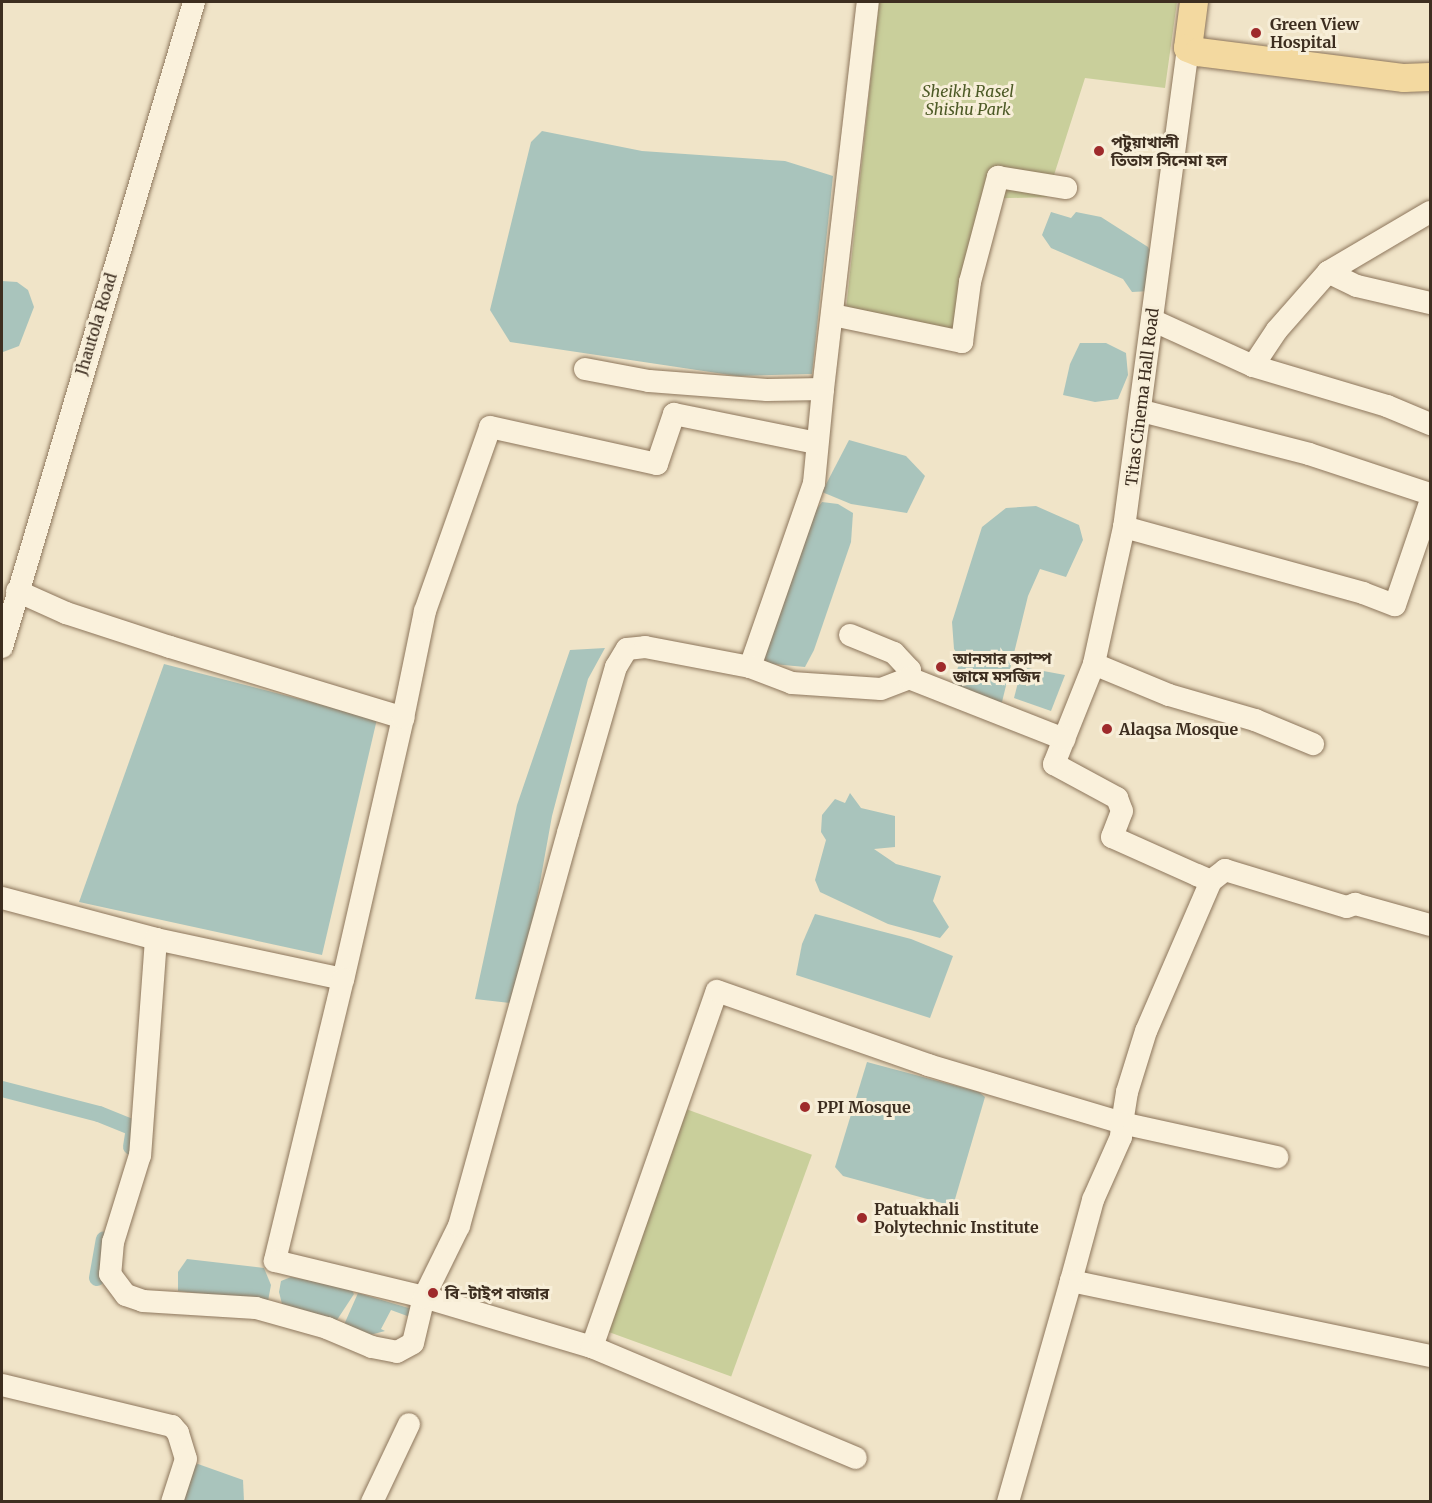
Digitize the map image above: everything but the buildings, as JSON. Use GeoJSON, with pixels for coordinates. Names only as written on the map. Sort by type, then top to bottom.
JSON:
{"type":"FeatureCollection","features":[{"type":"Feature","properties":{"kind":"main road"},"geometry":{"type":"LineString","coordinates":[[1194,2],[1188,48],[1334,71],[1404,78],[1431,77]]}},
{"type":"Feature","properties":{"kind":"street","name":"Jhautola Road"},"geometry":{"type":"LineString","coordinates":[[2,647],[194,2]]}},
{"type":"Feature","properties":{"kind":"street"},"geometry":{"type":"LineString","coordinates":[[750,667],[814,483],[868,2]]}},
{"type":"Feature","properties":{"kind":"street","name":"Titas Cinema Hall Road"},"geometry":{"type":"LineString","coordinates":[[1188,48],[1142,411],[1124,527],[1094,664],[1054,764],[1117,798],[1121,804],[1112,837],[1211,881]]}},
{"type":"Feature","properties":{"kind":"street"},"geometry":{"type":"LineString","coordinates":[[833,315],[962,342],[970,282],[998,177],[1066,188]]}},
{"type":"Feature","properties":{"kind":"street"},"geometry":{"type":"LineString","coordinates":[[1253,366],[1277,330],[1328,272],[1431,212]]}},
{"type":"Feature","properties":{"kind":"street"},"geometry":{"type":"LineString","coordinates":[[1328,272],[1357,286],[1431,303]]}},
{"type":"Feature","properties":{"kind":"street"},"geometry":{"type":"LineString","coordinates":[[1152,320],[1253,366],[1387,406],[1431,424]]}},
{"type":"Feature","properties":{"kind":"street"},"geometry":{"type":"LineString","coordinates":[[585,369],[660,381],[767,390],[823,389]]}},
{"type":"Feature","properties":{"kind":"street"},"geometry":{"type":"LineString","coordinates":[[1142,411],[1309,454],[1431,494]]}},
{"type":"Feature","properties":{"kind":"street"},"geometry":{"type":"LineString","coordinates":[[817,442],[674,414],[657,464],[490,427],[425,611],[343,979],[275,1260],[424,1297],[592,1347],[856,1458]]}},
{"type":"Feature","properties":{"kind":"street"},"geometry":{"type":"LineString","coordinates":[[1124,527],[1395,605],[1431,503]]}},
{"type":"Feature","properties":{"kind":"street"},"geometry":{"type":"LineString","coordinates":[[17,591],[66,613],[403,718]]}},
{"type":"Feature","properties":{"kind":"street"},"geometry":{"type":"LineString","coordinates":[[850,635],[894,653],[910,670],[909,678]]}},
{"type":"Feature","properties":{"kind":"street"},"geometry":{"type":"LineString","coordinates":[[156,939],[140,1155],[114,1242],[110,1274],[126,1295],[143,1301],[256,1308],[327,1328],[390,1352],[404,1350],[413,1343],[424,1297],[459,1226],[616,667],[627,649],[645,647],[750,667],[792,683],[881,689],[909,678],[1064,739]]}},
{"type":"Feature","properties":{"kind":"street"},"geometry":{"type":"LineString","coordinates":[[1094,664],[1169,695],[1255,720],[1313,744]]}},
{"type":"Feature","properties":{"kind":"street"},"geometry":{"type":"LineString","coordinates":[[1008,1502],[1093,1200],[1121,1137],[1127,1092],[1146,1030],[1211,881],[1225,870],[1347,907],[1355,904],[1431,925]]}},
{"type":"Feature","properties":{"kind":"street"},"geometry":{"type":"LineString","coordinates":[[2,898],[156,939],[343,979]]}},
{"type":"Feature","properties":{"kind":"street"},"geometry":{"type":"LineString","coordinates":[[592,1347],[717,991],[928,1065],[1122,1123],[1277,1157]]}},
{"type":"Feature","properties":{"kind":"street"},"geometry":{"type":"LineString","coordinates":[[1071,1281],[1431,1356]]}},
{"type":"Feature","properties":{"kind":"street"},"geometry":{"type":"LineString","coordinates":[[2,1385],[172,1426],[178,1432],[186,1459],[172,1502]]}},
{"type":"Feature","properties":{"kind":"street"},"geometry":{"type":"LineString","coordinates":[[372,1502],[409,1424]]}},
{"type":"Feature","properties":{"kind":"green space","name":"Sheikh Rasel Shishu Park"},"geometry":{"type":"Polygon","coordinates":[[[879,2],[1177,2],[1165,88],[1085,78],[1047,197],[980,199],[956,332],[846,310],[879,2]]]}},
{"type":"Feature","properties":{"kind":"green space"},"geometry":{"type":"Polygon","coordinates":[[[686,1109],[812,1155],[731,1377],[605,1331],[686,1109]]]}},
{"type":"Feature","properties":{"kind":"water"},"geometry":{"type":"Polygon","coordinates":[[[542,131],[642,151],[785,161],[833,176],[812,374],[737,376],[510,342],[490,310],[531,142],[542,131]]]}},
{"type":"Feature","properties":{"kind":"water"},"geometry":{"type":"Polygon","coordinates":[[[1051,212],[1071,218],[1076,212],[1101,217],[1148,247],[1152,255],[1151,291],[1132,292],[1123,279],[1051,248],[1042,235],[1051,212]]]}},
{"type":"Feature","properties":{"kind":"water"},"geometry":{"type":"Polygon","coordinates":[[[2,281],[17,282],[28,290],[34,307],[19,346],[3,352],[2,281]]]}},
{"type":"Feature","properties":{"kind":"water"},"geometry":{"type":"Polygon","coordinates":[[[1080,343],[1106,343],[1126,353],[1128,375],[1118,399],[1095,402],[1063,395],[1070,364],[1080,343]]]}},
{"type":"Feature","properties":{"kind":"water"},"geometry":{"type":"Polygon","coordinates":[[[849,440],[906,456],[925,476],[907,513],[851,504],[822,492],[849,440]]]}},
{"type":"Feature","properties":{"kind":"water"},"geometry":{"type":"Polygon","coordinates":[[[822,502],[838,504],[853,513],[851,542],[814,650],[805,667],[762,663],[815,511],[822,502]]]}},
{"type":"Feature","properties":{"kind":"water"},"geometry":{"type":"Polygon","coordinates":[[[1036,506],[1079,525],[1083,540],[1066,577],[1040,569],[1028,596],[1001,706],[950,689],[961,659],[954,649],[952,622],[982,527],[1006,508],[1036,506]]]}},
{"type":"Feature","properties":{"kind":"water"},"geometry":{"type":"Polygon","coordinates":[[[605,648],[588,679],[552,816],[518,1004],[475,999],[517,805],[570,650],[605,648]]]}},
{"type":"Feature","properties":{"kind":"water"},"geometry":{"type":"Polygon","coordinates":[[[164,664],[377,719],[322,955],[79,902],[164,664]]]}},
{"type":"Feature","properties":{"kind":"water"},"geometry":{"type":"Polygon","coordinates":[[[1022,667],[1065,675],[1051,711],[1014,698],[1022,667]]]}},
{"type":"Feature","properties":{"kind":"water"},"geometry":{"type":"Polygon","coordinates":[[[850,793],[861,808],[895,816],[895,847],[874,849],[896,864],[941,876],[933,901],[949,927],[940,938],[888,924],[820,892],[815,880],[826,840],[821,832],[822,815],[835,799],[845,803],[850,793]]]}},
{"type":"Feature","properties":{"kind":"water"},"geometry":{"type":"Polygon","coordinates":[[[815,914],[911,939],[953,956],[930,1018],[796,975],[802,944],[815,914]]]}},
{"type":"Feature","properties":{"kind":"water"},"geometry":{"type":"Polygon","coordinates":[[[867,1062],[979,1092],[985,1097],[953,1206],[843,1176],[835,1167],[867,1062]]]}},
{"type":"Feature","properties":{"kind":"water"},"geometry":{"type":"Polygon","coordinates":[[[187,1259],[264,1268],[271,1285],[268,1301],[178,1291],[178,1272],[187,1259]]]}},
{"type":"Feature","properties":{"kind":"water"},"geometry":{"type":"Polygon","coordinates":[[[291,1277],[350,1288],[354,1294],[333,1326],[282,1304],[279,1292],[281,1281],[291,1277]]]}},
{"type":"Feature","properties":{"kind":"water"},"geometry":{"type":"Polygon","coordinates":[[[358,1293],[412,1309],[410,1317],[391,1310],[381,1329],[385,1331],[370,1335],[343,1327],[358,1293]]]}},
{"type":"Feature","properties":{"kind":"water"},"geometry":{"type":"Polygon","coordinates":[[[198,1464],[243,1480],[244,1501],[179,1502],[190,1466],[198,1464]]]}},
{"type":"Feature","properties":{"kind":"waterway"},"geometry":{"type":"LineString","coordinates":[[2,1089],[99,1114],[134,1128],[131,1147]]}},
{"type":"Feature","properties":{"kind":"waterway"},"geometry":{"type":"LineString","coordinates":[[97,1278],[104,1240]]}},
{"type":"Feature","properties":{"kind":"place","name":"Green View Hospital"},"geometry":{"type":"Point","coordinates":[1256,33]}},
{"type":"Feature","properties":{"kind":"place","name":"পটুয়াখালী তিতাস সিনেমা হল"},"geometry":{"type":"Point","coordinates":[1099,151]}},
{"type":"Feature","properties":{"kind":"place","name":"আনসার ক্যাম্প জামে মসজিদ"},"geometry":{"type":"Point","coordinates":[941,667]}},
{"type":"Feature","properties":{"kind":"place","name":"Alaqsa Mosque"},"geometry":{"type":"Point","coordinates":[1107,729]}},
{"type":"Feature","properties":{"kind":"place","name":"PPI Mosque"},"geometry":{"type":"Point","coordinates":[805,1107]}},
{"type":"Feature","properties":{"kind":"place","name":"Patuakhali Polytechnic Institute"},"geometry":{"type":"Point","coordinates":[862,1218]}},
{"type":"Feature","properties":{"kind":"place","name":"বি-টাইপ বাজার"},"geometry":{"type":"Point","coordinates":[433,1293]}}]}
